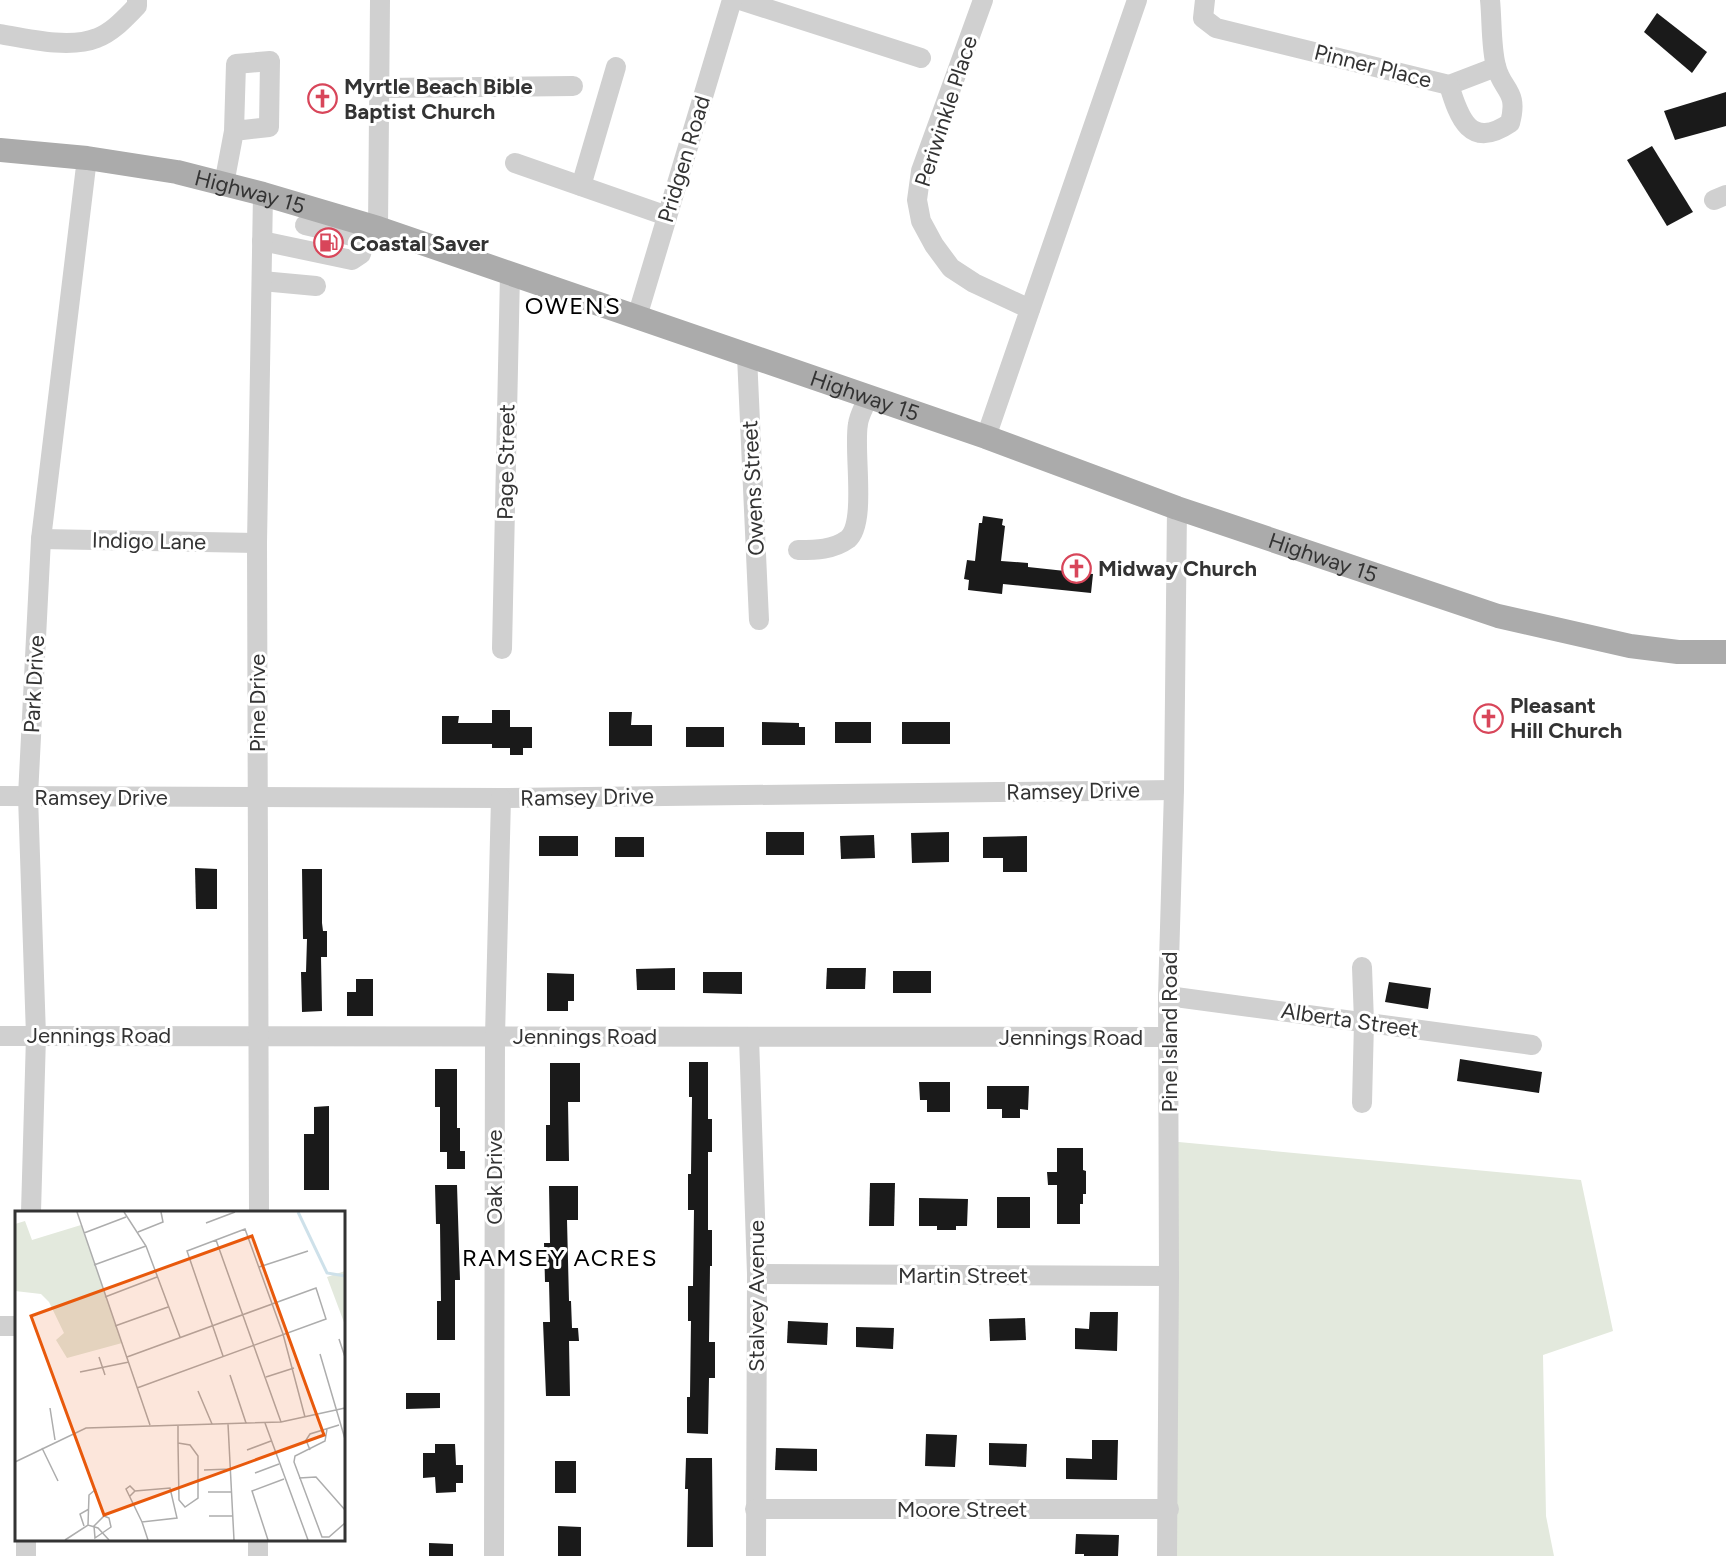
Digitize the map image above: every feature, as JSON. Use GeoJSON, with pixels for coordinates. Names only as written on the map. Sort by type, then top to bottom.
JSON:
{"type":"FeatureCollection","features":[{"type":"Feature","properties":{"kind":"main road","name":"Highway 15"},"geometry":{"type":"LineString","coordinates":[[0,150],[87,158],[177,172],[263,194],[306,216],[370,231],[510,274],[986,437],[1177,508],[1498,616],[1630,646],[1678,652],[1726,652]]}},
{"type":"Feature","properties":{"kind":"street"},"geometry":{"type":"LineString","coordinates":[[0,34],[61,44],[97,39],[119,24],[136,6],[136,0]]}},
{"type":"Feature","properties":{"kind":"street"},"geometry":{"type":"LineString","coordinates":[[262,241],[352,260],[361,254],[370,231],[379,88],[380,0]]}},
{"type":"Feature","properties":{"kind":"street","name":"Pridgen Road"},"geometry":{"type":"LineString","coordinates":[[637,317],[732,0]]}},
{"type":"Feature","properties":{"kind":"street"},"geometry":{"type":"LineString","coordinates":[[740,0],[921,58]]}},
{"type":"Feature","properties":{"kind":"street","name":"Periwinkle Place"},"geometry":{"type":"LineString","coordinates":[[983,0],[921,171],[917,200],[921,221],[934,245],[951,268],[974,283],[1030,309]]}},
{"type":"Feature","properties":{"kind":"street"},"geometry":{"type":"LineString","coordinates":[[986,437],[1137,0]]}},
{"type":"Feature","properties":{"kind":"street","name":"Pinner Place"},"geometry":{"type":"LineString","coordinates":[[1205,0],[1203,18],[1216,28],[1449,85],[1496,67]]}},
{"type":"Feature","properties":{"kind":"street"},"geometry":{"type":"LineString","coordinates":[[1449,85],[1458,114],[1470,129],[1494,133],[1510,123],[1514,108],[1510,94],[1496,67],[1490,0]]}},
{"type":"Feature","properties":{"kind":"street"},"geometry":{"type":"LineString","coordinates":[[581,186],[616,67]]}},
{"type":"Feature","properties":{"kind":"street"},"geometry":{"type":"LineString","coordinates":[[379,88],[573,86]]}},
{"type":"Feature","properties":{"kind":"street"},"geometry":{"type":"LineString","coordinates":[[224,184],[234,131]]}},
{"type":"Feature","properties":{"kind":"street","name":"Park Drive"},"geometry":{"type":"LineString","coordinates":[[31,1211],[36,1036],[28,796],[41,539],[87,158]]}},
{"type":"Feature","properties":{"kind":"street"},"geometry":{"type":"LineString","coordinates":[[515,163],[667,216]]}},
{"type":"Feature","properties":{"kind":"street","name":"Pine Drive"},"geometry":{"type":"LineString","coordinates":[[259,1211],[256,797],[257,543],[263,194]]}},
{"type":"Feature","properties":{"kind":"street"},"geometry":{"type":"LineString","coordinates":[[302,250],[306,216]]}},
{"type":"Feature","properties":{"kind":"street","name":"Page Street"},"geometry":{"type":"LineString","coordinates":[[502,649],[510,274]]}},
{"type":"Feature","properties":{"kind":"street"},"geometry":{"type":"LineString","coordinates":[[262,281],[316,286]]}},
{"type":"Feature","properties":{"kind":"street","name":"Owens Street"},"geometry":{"type":"LineString","coordinates":[[747,356],[759,620]]}},
{"type":"Feature","properties":{"kind":"street"},"geometry":{"type":"LineString","coordinates":[[798,550],[822,550],[837,546],[850,537],[857,517],[858,424],[868,397]]}},
{"type":"Feature","properties":{"kind":"street","name":"Pine Island Road"},"geometry":{"type":"LineString","coordinates":[[1167,1556],[1170,1037],[1168,996],[1174,790],[1177,508]]}},
{"type":"Feature","properties":{"kind":"street","name":"Indigo Lane"},"geometry":{"type":"LineString","coordinates":[[41,539],[257,543]]}},
{"type":"Feature","properties":{"kind":"street","name":"Ramsey Drive"},"geometry":{"type":"LineString","coordinates":[[0,796],[501,798],[1174,790]]}},
{"type":"Feature","properties":{"kind":"street","name":"Oak Drive"},"geometry":{"type":"LineString","coordinates":[[494,1556],[495,1036],[501,798]]}},
{"type":"Feature","properties":{"kind":"street"},"geometry":{"type":"LineString","coordinates":[[1362,967],[1364,1022],[1362,1103]]}},
{"type":"Feature","properties":{"kind":"street","name":"Alberta Street"},"geometry":{"type":"LineString","coordinates":[[1168,996],[1532,1045]]}},
{"type":"Feature","properties":{"kind":"street","name":"Jennings Road"},"geometry":{"type":"LineString","coordinates":[[0,1036],[1170,1037]]}},
{"type":"Feature","properties":{"kind":"street","name":"Stalvey Avenue"},"geometry":{"type":"LineString","coordinates":[[749,1036],[757,1275],[756,1556]]}},
{"type":"Feature","properties":{"kind":"street","name":"Martin Street"},"geometry":{"type":"LineString","coordinates":[[757,1275],[1169,1276]]}},
{"type":"Feature","properties":{"kind":"street","name":"Moore Street"},"geometry":{"type":"LineString","coordinates":[[755,1509],[1169,1509]]}},
{"type":"Feature","properties":{"kind":"shaded area"},"geometry":{"type":"Polygon","coordinates":[[[1168,1141],[1581,1180],[1613,1331],[1543,1355],[1546,1516],[1554,1556],[1167,1556],[1168,1141]]]}},
{"type":"Feature","properties":{"kind":"building"},"geometry":{"type":"Polygon","coordinates":[[[1657,13],[1707,52],[1692,73],[1644,32],[1657,13]]]}},
{"type":"Feature","properties":{"kind":"building"},"geometry":{"type":"Polygon","coordinates":[[[1726,92],[1726,126],[1675,140],[1664,111],[1726,92]]]}},
{"type":"Feature","properties":{"kind":"building"},"geometry":{"type":"Polygon","coordinates":[[[1652,146],[1693,212],[1667,226],[1627,160],[1652,146]]]}},
{"type":"Feature","properties":{"kind":"building"},"geometry":{"type":"Polygon","coordinates":[[[983,516],[1003,519],[1002,525],[1005,526],[1001,561],[1028,563],[1028,567],[1093,574],[1091,593],[1003,584],[1002,594],[968,590],[969,580],[964,579],[967,560],[975,561],[979,523],[982,523],[983,516]]]}},
{"type":"Feature","properties":{"kind":"building"},"geometry":{"type":"Polygon","coordinates":[[[492,710],[510,710],[510,727],[532,727],[532,748],[523,748],[523,755],[510,755],[510,748],[492,748],[492,744],[442,744],[442,716],[459,716],[458,723],[492,723],[492,710]]]}},
{"type":"Feature","properties":{"kind":"building"},"geometry":{"type":"Polygon","coordinates":[[[609,712],[632,712],[631,725],[652,725],[652,746],[609,746],[609,712]]]}},
{"type":"Feature","properties":{"kind":"building"},"geometry":{"type":"Polygon","coordinates":[[[762,722],[799,723],[799,727],[805,727],[805,745],[762,745],[762,722]]]}},
{"type":"Feature","properties":{"kind":"building"},"geometry":{"type":"Polygon","coordinates":[[[835,722],[871,722],[871,743],[835,743],[835,722]]]}},
{"type":"Feature","properties":{"kind":"building"},"geometry":{"type":"Polygon","coordinates":[[[902,722],[950,722],[950,744],[902,744],[902,722]]]}},
{"type":"Feature","properties":{"kind":"building"},"geometry":{"type":"Polygon","coordinates":[[[686,727],[724,727],[724,747],[686,747],[686,727]]]}},
{"type":"Feature","properties":{"kind":"building"},"geometry":{"type":"Polygon","coordinates":[[[766,832],[804,832],[804,855],[766,855],[766,832]]]}},
{"type":"Feature","properties":{"kind":"building"},"geometry":{"type":"Polygon","coordinates":[[[949,832],[949,862],[912,863],[911,833],[949,832]]]}},
{"type":"Feature","properties":{"kind":"building"},"geometry":{"type":"Polygon","coordinates":[[[874,835],[875,858],[841,859],[840,836],[874,835]]]}},
{"type":"Feature","properties":{"kind":"building"},"geometry":{"type":"Polygon","coordinates":[[[539,836],[578,836],[578,856],[539,856],[539,836]]]}},
{"type":"Feature","properties":{"kind":"building"},"geometry":{"type":"Polygon","coordinates":[[[1027,836],[1027,872],[1003,872],[1003,858],[983,858],[983,837],[1027,836]]]}},
{"type":"Feature","properties":{"kind":"building"},"geometry":{"type":"Polygon","coordinates":[[[615,837],[644,837],[644,857],[615,857],[615,837]]]}},
{"type":"Feature","properties":{"kind":"building"},"geometry":{"type":"Polygon","coordinates":[[[195,868],[217,869],[217,909],[196,909],[195,868]]]}},
{"type":"Feature","properties":{"kind":"building"},"geometry":{"type":"Polygon","coordinates":[[[302,869],[322,869],[322,923],[323,931],[327,931],[327,957],[321,957],[322,1011],[302,1012],[301,972],[306,972],[307,939],[303,939],[302,869]]]}},
{"type":"Feature","properties":{"kind":"building"},"geometry":{"type":"Polygon","coordinates":[[[675,968],[675,990],[637,990],[636,969],[675,968]]]}},
{"type":"Feature","properties":{"kind":"building"},"geometry":{"type":"Polygon","coordinates":[[[827,968],[866,968],[865,989],[826,989],[827,968]]]}},
{"type":"Feature","properties":{"kind":"building"},"geometry":{"type":"Polygon","coordinates":[[[893,971],[931,971],[931,993],[893,993],[893,971]]]}},
{"type":"Feature","properties":{"kind":"building"},"geometry":{"type":"Polygon","coordinates":[[[703,972],[742,972],[742,994],[703,993],[703,972]]]}},
{"type":"Feature","properties":{"kind":"building"},"geometry":{"type":"Polygon","coordinates":[[[547,973],[574,974],[574,1001],[568,1001],[568,1011],[547,1011],[547,973]]]}},
{"type":"Feature","properties":{"kind":"building"},"geometry":{"type":"Polygon","coordinates":[[[356,979],[373,979],[373,1016],[347,1016],[347,992],[356,992],[356,979]]]}},
{"type":"Feature","properties":{"kind":"building"},"geometry":{"type":"Polygon","coordinates":[[[1389,982],[1431,988],[1428,1009],[1385,1002],[1389,982]]]}},
{"type":"Feature","properties":{"kind":"building"},"geometry":{"type":"Polygon","coordinates":[[[1460,1059],[1542,1072],[1539,1093],[1457,1081],[1460,1059]]]}},
{"type":"Feature","properties":{"kind":"building"},"geometry":{"type":"Polygon","coordinates":[[[689,1062],[708,1062],[708,1119],[712,1119],[712,1152],[708,1152],[708,1230],[712,1230],[709,1342],[715,1342],[715,1378],[709,1378],[708,1434],[687,1433],[691,1321],[688,1321],[688,1286],[693,1286],[694,1210],[688,1210],[692,1097],[689,1097],[689,1062]]]}},
{"type":"Feature","properties":{"kind":"building"},"geometry":{"type":"Polygon","coordinates":[[[550,1063],[580,1063],[580,1102],[568,1102],[569,1161],[546,1161],[546,1125],[550,1125],[550,1063]]]}},
{"type":"Feature","properties":{"kind":"building"},"geometry":{"type":"Polygon","coordinates":[[[435,1069],[457,1069],[457,1128],[460,1128],[460,1151],[465,1151],[465,1169],[447,1169],[447,1152],[440,1152],[440,1107],[435,1107],[435,1069]]]}},
{"type":"Feature","properties":{"kind":"building"},"geometry":{"type":"Polygon","coordinates":[[[919,1082],[950,1082],[950,1112],[927,1112],[927,1100],[920,1100],[919,1082]]]}},
{"type":"Feature","properties":{"kind":"building"},"geometry":{"type":"Polygon","coordinates":[[[987,1086],[1029,1086],[1028,1110],[1020,1109],[1020,1118],[1002,1118],[1002,1109],[987,1109],[987,1086]]]}},
{"type":"Feature","properties":{"kind":"building"},"geometry":{"type":"Polygon","coordinates":[[[329,1106],[329,1190],[304,1190],[304,1134],[314,1134],[314,1107],[329,1106]]]}},
{"type":"Feature","properties":{"kind":"building"},"geometry":{"type":"Polygon","coordinates":[[[1057,1148],[1083,1148],[1086,1194],[1083,1194],[1083,1204],[1080,1204],[1080,1224],[1057,1224],[1057,1185],[1048,1185],[1047,1172],[1057,1172],[1057,1148]]]}},
{"type":"Feature","properties":{"kind":"building"},"geometry":{"type":"Polygon","coordinates":[[[870,1183],[895,1183],[894,1226],[869,1226],[870,1183]]]}},
{"type":"Feature","properties":{"kind":"building"},"geometry":{"type":"Polygon","coordinates":[[[435,1185],[457,1185],[460,1280],[455,1280],[455,1340],[437,1340],[437,1301],[441,1301],[440,1224],[436,1224],[435,1185]]]}},
{"type":"Feature","properties":{"kind":"building"},"geometry":{"type":"Polygon","coordinates":[[[549,1186],[578,1186],[578,1220],[567,1220],[569,1301],[571,1301],[572,1328],[578,1328],[579,1341],[569,1341],[570,1396],[546,1396],[543,1322],[550,1322],[549,1282],[545,1282],[544,1243],[550,1243],[549,1186]]]}},
{"type":"Feature","properties":{"kind":"building"},"geometry":{"type":"Polygon","coordinates":[[[997,1197],[1030,1197],[1030,1228],[997,1228],[997,1197]]]}},
{"type":"Feature","properties":{"kind":"building"},"geometry":{"type":"Polygon","coordinates":[[[919,1198],[968,1199],[967,1226],[956,1226],[956,1230],[937,1230],[937,1226],[919,1226],[919,1198]]]}},
{"type":"Feature","properties":{"kind":"building"},"geometry":{"type":"Polygon","coordinates":[[[1090,1312],[1118,1312],[1117,1351],[1075,1349],[1075,1328],[1089,1329],[1090,1312]]]}},
{"type":"Feature","properties":{"kind":"building"},"geometry":{"type":"Polygon","coordinates":[[[1025,1318],[1026,1340],[990,1341],[989,1319],[1025,1318]]]}},
{"type":"Feature","properties":{"kind":"building"},"geometry":{"type":"Polygon","coordinates":[[[788,1321],[828,1323],[827,1345],[787,1343],[788,1321]]]}},
{"type":"Feature","properties":{"kind":"building"},"geometry":{"type":"Polygon","coordinates":[[[856,1327],[894,1328],[893,1349],[856,1347],[856,1327]]]}},
{"type":"Feature","properties":{"kind":"building"},"geometry":{"type":"Polygon","coordinates":[[[406,1393],[440,1393],[440,1408],[406,1409],[406,1393]]]}},
{"type":"Feature","properties":{"kind":"building"},"geometry":{"type":"Polygon","coordinates":[[[926,1434],[957,1435],[955,1467],[925,1466],[926,1434]]]}},
{"type":"Feature","properties":{"kind":"building"},"geometry":{"type":"Polygon","coordinates":[[[1092,1440],[1118,1440],[1117,1480],[1066,1479],[1066,1458],[1092,1459],[1092,1440]]]}},
{"type":"Feature","properties":{"kind":"building"},"geometry":{"type":"Polygon","coordinates":[[[989,1443],[1027,1444],[1026,1467],[989,1465],[989,1443]]]}},
{"type":"Feature","properties":{"kind":"building"},"geometry":{"type":"Polygon","coordinates":[[[435,1444],[455,1444],[456,1465],[463,1465],[463,1483],[456,1483],[456,1492],[436,1493],[435,1477],[423,1478],[423,1453],[435,1453],[435,1444]]]}},
{"type":"Feature","properties":{"kind":"building"},"geometry":{"type":"Polygon","coordinates":[[[776,1448],[817,1449],[817,1471],[775,1470],[776,1448]]]}},
{"type":"Feature","properties":{"kind":"building"},"geometry":{"type":"Polygon","coordinates":[[[686,1458],[712,1458],[713,1547],[687,1547],[686,1458]]]}},
{"type":"Feature","properties":{"kind":"building"},"geometry":{"type":"Polygon","coordinates":[[[555,1461],[576,1461],[576,1493],[555,1493],[555,1461]]]}},
{"type":"Feature","properties":{"kind":"building"},"geometry":{"type":"Polygon","coordinates":[[[558,1526],[581,1527],[581,1556],[558,1556],[558,1526]]]}},
{"type":"Feature","properties":{"kind":"building"},"geometry":{"type":"Polygon","coordinates":[[[1076,1534],[1119,1535],[1118,1556],[1075,1554],[1076,1534]]]}},
{"type":"Feature","properties":{"kind":"building"},"geometry":{"type":"Polygon","coordinates":[[[429,1543],[453,1544],[453,1556],[429,1556],[429,1543]]]}},
{"type":"Feature","properties":{"kind":"place","name":"Myrtle Beach Bible Baptist Church"},"geometry":{"type":"Point","coordinates":[323,99]}},
{"type":"Feature","properties":{"kind":"place","name":"Coastal Saver"},"geometry":{"type":"Point","coordinates":[329,243]}},
{"type":"Feature","properties":{"kind":"place","name":"Midway Church"},"geometry":{"type":"Point","coordinates":[1077,568]}},
{"type":"Feature","properties":{"kind":"place","name":"Pleasant Hill Church"},"geometry":{"type":"Point","coordinates":[1489,718]}},
{"type":"Feature","properties":{"kind":"district","name":"OWENS"},"geometry":{"type":"Point","coordinates":[573,305]}},
{"type":"Feature","properties":{"kind":"district","name":"RAMSEY ACRES"},"geometry":{"type":"Point","coordinates":[560,1257]}}]}
